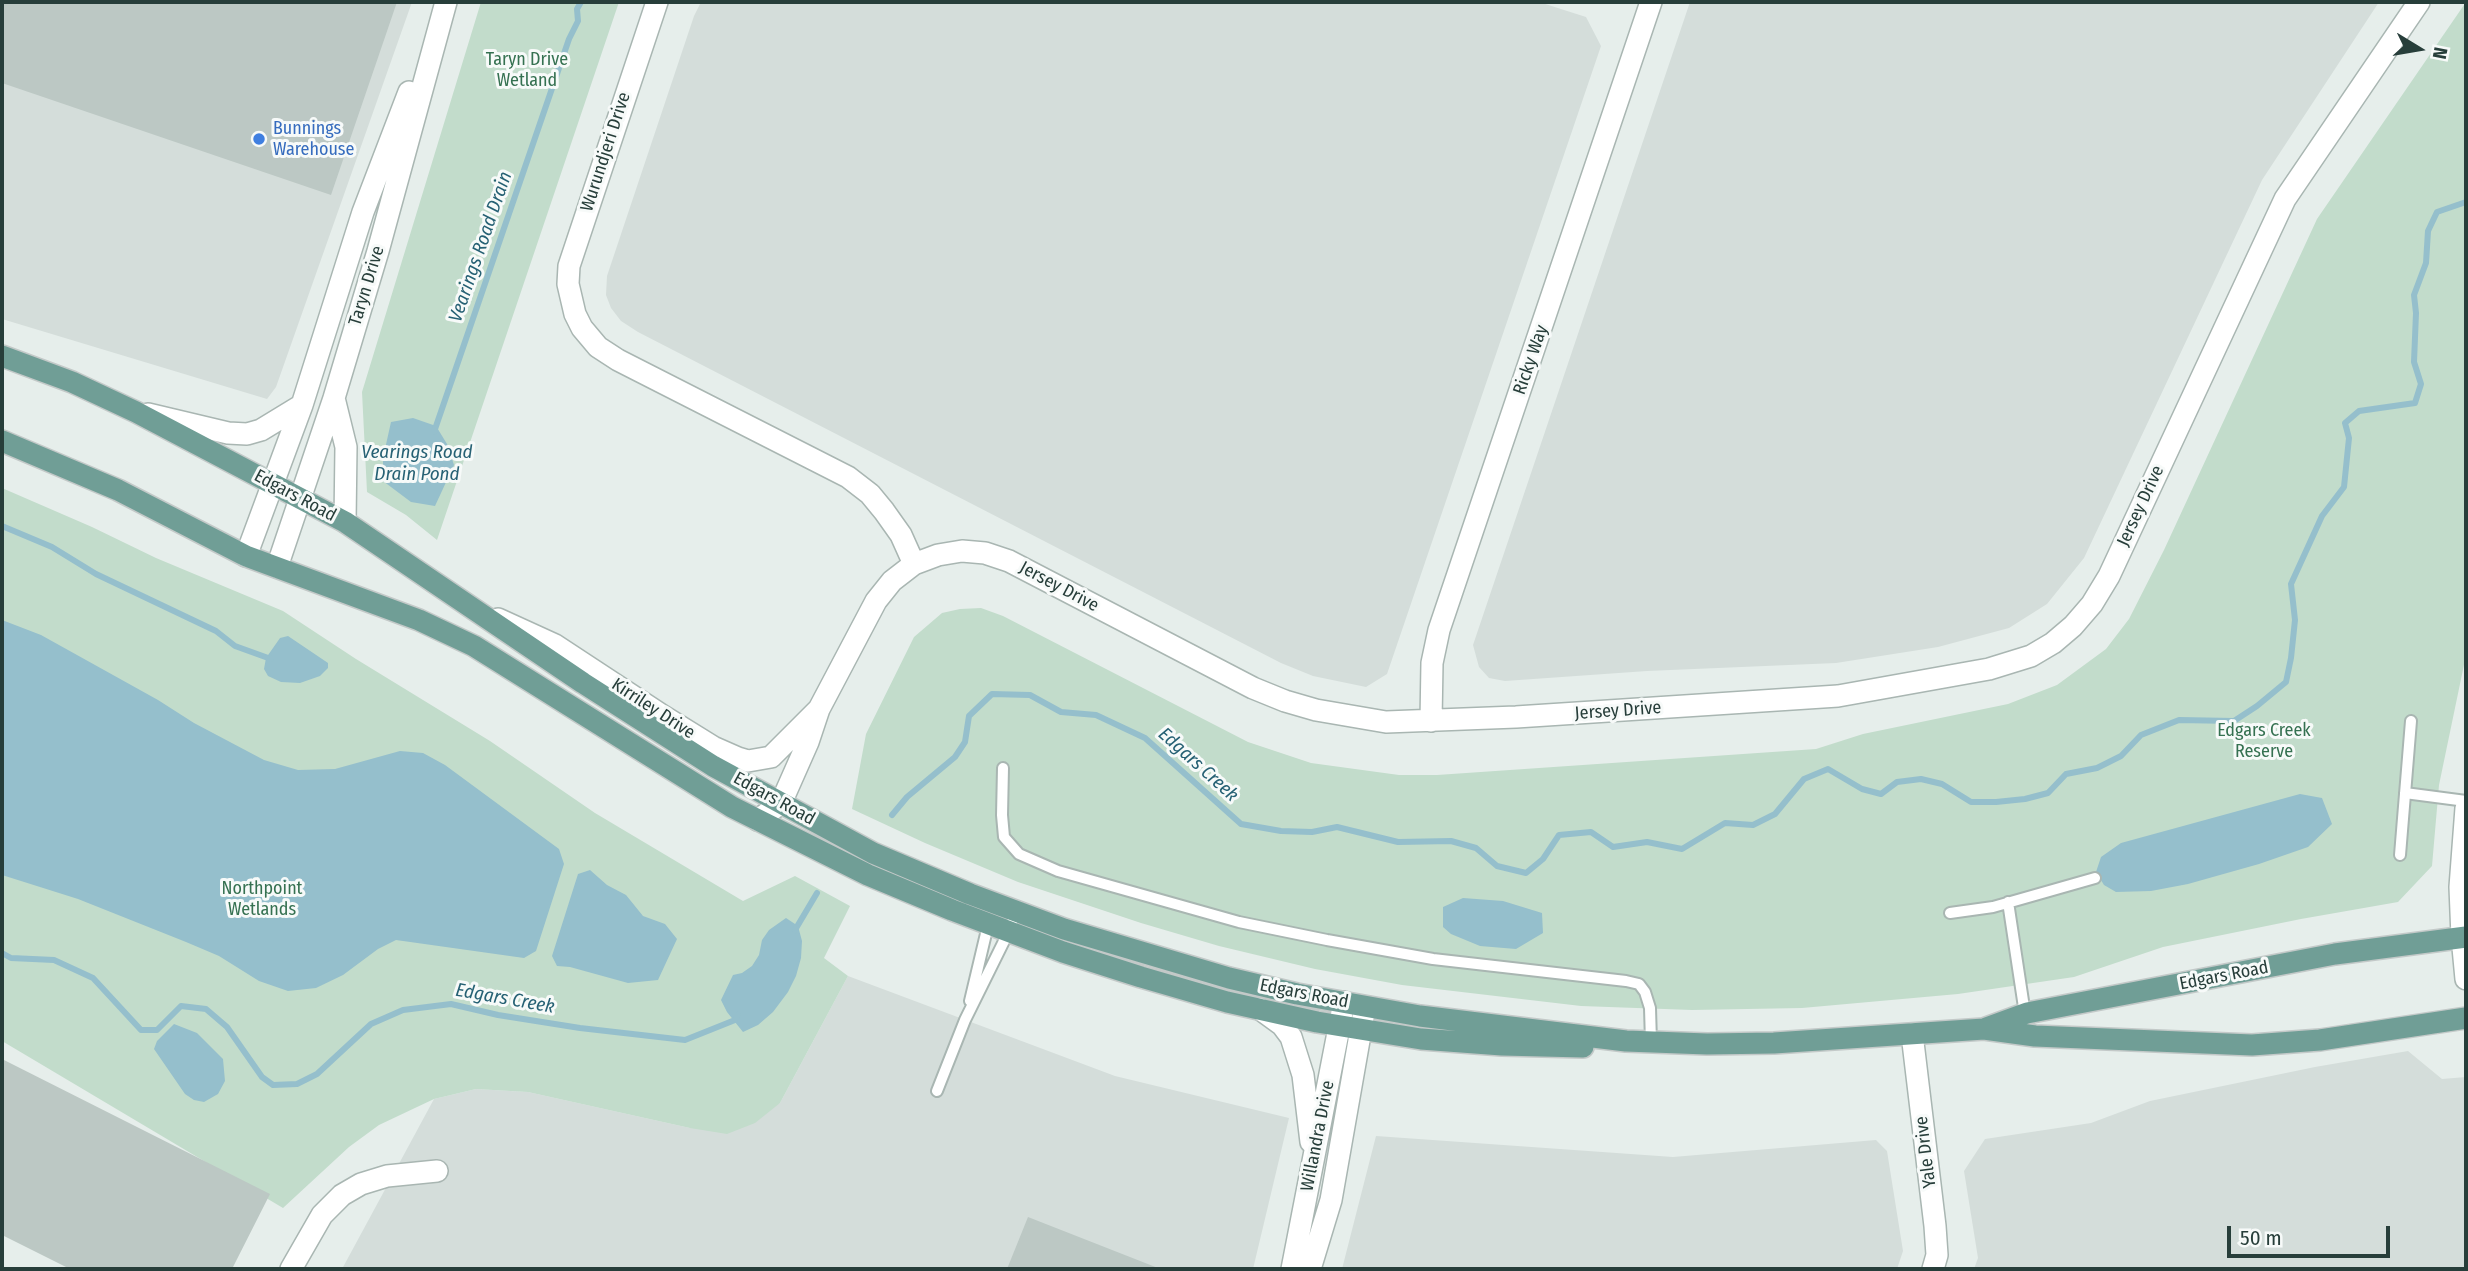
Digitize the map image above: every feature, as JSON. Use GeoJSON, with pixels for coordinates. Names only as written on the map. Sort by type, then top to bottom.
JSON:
{"type":"FeatureCollection","features":[{"type":"Feature","properties":{"kind":"main road","name":"Edgars Road"},"geometry":{"type":"LineString","coordinates":[[2,356],[72,382],[136,412],[345,522],[583,683],[698,757],[873,853],[992,914]]}},
{"type":"Feature","properties":{"kind":"main road","name":"Edgars Road"},"geometry":{"type":"LineString","coordinates":[[2,440],[118,490],[246,556],[418,620],[474,646],[733,807],[868,875],[1013,921],[1077,933],[1229,978],[1420,1016],[1651,1042],[1774,1043],[1984,1029],[2035,1036],[2252,1045],[2320,1040],[2466,1017]]}},
{"type":"Feature","properties":{"kind":"main road","name":"Edgars Road"},"geometry":{"type":"LineString","coordinates":[[1013,921],[1062,952],[1141,977],[1259,1008],[1340,1025],[1421,1038],[1502,1045],[1580,1048],[1626,1041]]}},
{"type":"Feature","properties":{"kind":"main road","name":"Edgars Road"},"geometry":{"type":"LineString","coordinates":[[1984,1029],[2025,1014],[2334,954],[2464,937]]}},
{"type":"Feature","properties":{"kind":"street","name":"Taryn Drive"},"geometry":{"type":"LineString","coordinates":[[277,568],[334,398],[393,200],[445,2]]}},
{"type":"Feature","properties":{"kind":"street","name":"Taryn Drive"},"geometry":{"type":"LineString","coordinates":[[246,556],[302,405],[363,212],[445,2]]}},
{"type":"Feature","properties":{"kind":"street","name":"Wurundjeri Drive"},"geometry":{"type":"LineString","coordinates":[[656,2],[572,257],[568,284],[572,304],[582,328],[598,347],[618,360],[848,477],[870,494],[884,511],[901,535],[914,564]]}},
{"type":"Feature","properties":{"kind":"street","name":"Ricky Way"},"geometry":{"type":"LineString","coordinates":[[1431,722],[1432,663],[1438,630],[1650,2]]}},
{"type":"Feature","properties":{"kind":"street","name":"Jersey Drive"},"geometry":{"type":"LineString","coordinates":[[914,564],[938,555],[962,551],[985,553],[1009,561],[1252,688],[1285,701],[1356,718],[1386,722],[1431,722],[1838,696],[1989,668],[2031,656],[2053,643],[2073,626],[2109,576],[2285,199],[2419,2]]}},
{"type":"Feature","properties":{"kind":"street"},"geometry":{"type":"LineString","coordinates":[[334,398],[346,447],[345,522]]}},
{"type":"Feature","properties":{"kind":"street"},"geometry":{"type":"LineString","coordinates":[[136,412],[228,433],[247,434],[261,430],[302,405]]}},
{"type":"Feature","properties":{"kind":"street","name":"Kirriley Drive"},"geometry":{"type":"LineString","coordinates":[[758,820],[781,803],[808,742],[819,709],[876,601],[892,581],[914,564]]}},
{"type":"Feature","properties":{"kind":"street","name":"Kirriley Drive"},"geometry":{"type":"LineString","coordinates":[[480,612],[555,645],[713,747],[748,761],[771,757],[819,709]]}},
{"type":"Feature","properties":{"kind":"street"},"geometry":{"type":"LineString","coordinates":[[2466,808],[2460,887],[2466,979]]}},
{"type":"Feature","properties":{"kind":"street","name":"Willandra Drive"},"geometry":{"type":"LineString","coordinates":[[1292,1269],[1344,1003]]}},
{"type":"Feature","properties":{"kind":"street","name":"Willandra Drive"},"geometry":{"type":"LineString","coordinates":[[1310,1269],[1331,1200],[1366,1006]]}},
{"type":"Feature","properties":{"kind":"street"},"geometry":{"type":"LineString","coordinates":[[1259,1008],[1282,1025],[1291,1037],[1299,1058],[1314,1162]]}},
{"type":"Feature","properties":{"kind":"street","name":"Yale Drive"},"geometry":{"type":"LineString","coordinates":[[1912,1034],[1936,1226],[1937,1255],[1933,1269]]}},
{"type":"Feature","properties":{"kind":"street"},"geometry":{"type":"LineString","coordinates":[[291,1269],[323,1214],[342,1195],[361,1184],[387,1176],[437,1171]]}},
{"type":"Feature","properties":{"kind":"lane"},"geometry":{"type":"LineString","coordinates":[[2400,855],[2411,721]]}},
{"type":"Feature","properties":{"kind":"lane"},"geometry":{"type":"LineString","coordinates":[[1003,768],[1004,837],[1019,854],[1058,871],[1239,922],[1327,940],[1433,959],[1639,984],[1645,992],[1650,1008],[1651,1042]]}},
{"type":"Feature","properties":{"kind":"lane"},"geometry":{"type":"LineString","coordinates":[[2405,793],[2466,801]]}},
{"type":"Feature","properties":{"kind":"lane"},"geometry":{"type":"LineString","coordinates":[[1950,913],[1993,907],[2095,878]]}},
{"type":"Feature","properties":{"kind":"lane"},"geometry":{"type":"LineString","coordinates":[[2008,902],[2025,1014]]}},
{"type":"Feature","properties":{"kind":"lane"},"geometry":{"type":"LineString","coordinates":[[965,1020],[992,914]]}},
{"type":"Feature","properties":{"kind":"lane"},"geometry":{"type":"LineString","coordinates":[[937,1091],[965,1020],[1013,921]]}},
{"type":"Feature","properties":{"kind":"shaded area"},"geometry":{"type":"Polygon","coordinates":[[[2,2],[412,2],[276,387],[267,399],[2,319],[2,2]]]}},
{"type":"Feature","properties":{"kind":"shaded area"},"geometry":{"type":"Polygon","coordinates":[[[701,2],[1539,2],[1586,17],[1601,46],[1387,674],[1366,687],[1313,676],[1281,663],[621,321],[611,308],[606,295],[607,276],[701,2]]]}},
{"type":"Feature","properties":{"kind":"shaded area"},"geometry":{"type":"Polygon","coordinates":[[[1690,2],[2379,2],[2262,180],[2084,558],[2047,604],[2009,628],[1938,647],[1836,663],[1647,671],[1505,681],[1489,678],[1479,667],[1473,645],[1690,2]]]}},
{"type":"Feature","properties":{"kind":"shaded area"},"geometry":{"type":"Polygon","coordinates":[[[848,976],[1115,1076],[1289,1118],[1253,1269],[342,1269],[434,1099],[476,1089],[528,1092],[690,1128],[780,1103],[848,976]]]}},
{"type":"Feature","properties":{"kind":"shaded area"},"geometry":{"type":"Polygon","coordinates":[[[2408,1051],[2442,1079],[2466,1077],[2466,1269],[1974,1269],[1978,1258],[1964,1171],[1985,1139],[2091,1123],[2150,1101],[2408,1051]]]}},
{"type":"Feature","properties":{"kind":"shaded area"},"geometry":{"type":"Polygon","coordinates":[[[1376,1136],[1673,1157],[1876,1140],[1887,1151],[1903,1251],[1897,1269],[1342,1269],[1376,1136]]]}},
{"type":"Feature","properties":{"kind":"green space","name":"Taryn Drive Wetland"},"geometry":{"type":"Polygon","coordinates":[[[481,2],[619,2],[437,540],[406,515],[367,492],[362,392],[481,2]]]}},
{"type":"Feature","properties":{"kind":"green space","name":"Edgars Creek Reserve"},"geometry":{"type":"Polygon","coordinates":[[[2466,2],[2466,655],[2439,785],[2432,866],[2398,902],[2163,947],[2074,977],[1958,994],[1802,1008],[1692,1010],[1581,1006],[1402,985],[1315,969],[1219,946],[1018,882],[852,809],[866,734],[914,637],[942,613],[960,609],[981,608],[1003,616],[1248,742],[1311,763],[1399,775],[1437,775],[1816,749],[1863,734],[2008,704],[2057,685],[2106,649],[2129,619],[2164,550],[2317,219],[2466,2]]]}},
{"type":"Feature","properties":{"kind":"green space","name":"Northpoint Wetlands"},"geometry":{"type":"Polygon","coordinates":[[[2,488],[156,558],[283,611],[490,741],[595,813],[743,901],[795,876],[850,906],[824,958],[848,976],[780,1103],[755,1123],[727,1134],[528,1092],[476,1089],[434,1099],[379,1125],[349,1147],[283,1208],[2,1041],[2,488]]]}},
{"type":"Feature","properties":{"kind":"water","name":"Vearings Road Drain Pond"},"geometry":{"type":"Polygon","coordinates":[[[413,418],[436,426],[447,444],[454,465],[435,506],[411,502],[383,481],[383,458],[391,422],[413,418]]]}},
{"type":"Feature","properties":{"kind":"water"},"geometry":{"type":"Polygon","coordinates":[[[2,620],[41,635],[264,760],[298,770],[335,769],[400,751],[423,753],[445,765],[559,849],[564,864],[536,951],[524,958],[396,940],[378,949],[343,975],[316,988],[288,991],[259,981],[219,956],[186,942],[78,899],[2,875],[2,620]]]}},
{"type":"Feature","properties":{"kind":"water"},"geometry":{"type":"Polygon","coordinates":[[[288,636],[328,663],[328,668],[320,676],[300,683],[281,682],[268,676],[264,669],[266,658],[280,638],[288,636]]]}},
{"type":"Feature","properties":{"kind":"water"},"geometry":{"type":"Polygon","coordinates":[[[2300,794],[2322,798],[2332,824],[2308,847],[2188,884],[2151,891],[2116,892],[2104,885],[2096,872],[2101,857],[2121,843],[2300,794]]]}},
{"type":"Feature","properties":{"kind":"water"},"geometry":{"type":"Polygon","coordinates":[[[590,870],[607,885],[626,895],[643,916],[665,924],[677,939],[658,980],[628,983],[557,966],[552,956],[578,874],[590,870]]]}},
{"type":"Feature","properties":{"kind":"water"},"geometry":{"type":"Polygon","coordinates":[[[1463,898],[1503,901],[1542,913],[1543,933],[1516,949],[1480,946],[1451,934],[1443,927],[1443,907],[1463,898]]]}},
{"type":"Feature","properties":{"kind":"water"},"geometry":{"type":"Polygon","coordinates":[[[786,918],[798,926],[802,941],[796,976],[773,1012],[758,1025],[743,1032],[721,1000],[733,975],[752,966],[769,930],[786,918]]]}},
{"type":"Feature","properties":{"kind":"water"},"geometry":{"type":"Polygon","coordinates":[[[174,1024],[197,1033],[223,1059],[225,1081],[218,1094],[204,1102],[185,1094],[154,1049],[157,1041],[174,1024]]]}},
{"type":"Feature","properties":{"kind":"building","name":"Bunnings Warehouse"},"geometry":{"type":"Polygon","coordinates":[[[2,2],[397,2],[331,195],[2,83],[2,2]]]}},
{"type":"Feature","properties":{"kind":"building"},"geometry":{"type":"Polygon","coordinates":[[[2,1059],[270,1194],[232,1269],[70,1269],[2,1235],[2,1059]]]}},
{"type":"Feature","properties":{"kind":"building"},"geometry":{"type":"Polygon","coordinates":[[[1028,1217],[1158,1268],[1158,1269],[1007,1269],[1028,1217]]]}},
{"type":"Feature","properties":{"kind":"waterway","name":"Vearings Road Drain"},"geometry":{"type":"LineString","coordinates":[[434,432],[569,39],[578,21],[577,9],[581,2]]}},
{"type":"Feature","properties":{"kind":"waterway","name":"Edgars Creek"},"geometry":{"type":"LineString","coordinates":[[892,815],[907,797],[955,757],[965,742],[969,716],[992,694],[1030,695],[1061,712],[1096,715],[1145,738],[1241,824],[1281,831],[1312,832],[1337,827],[1398,842],[1451,841],[1476,848],[1497,866],[1526,873],[1543,859],[1559,835],[1591,832],[1613,847],[1647,842],[1682,849],[1725,823],[1753,825],[1775,814],[1804,779],[1828,769],[1862,789],[1881,794],[1897,782],[1921,779],[1942,784],[1971,802],[2025,799],[2048,793],[2066,774],[2097,768],[2121,756],[2141,735],[2179,720],[2234,721],[2286,682],[2295,620],[2291,584],[2322,516],[2344,487],[2349,438],[2345,423],[2359,411],[2415,403],[2421,384],[2414,362],[2414,295],[2426,263],[2428,231],[2437,212],[2466,202]]}},
{"type":"Feature","properties":{"kind":"waterway","name":"Vearings Road Drain"},"geometry":{"type":"LineString","coordinates":[[2,526],[52,547],[96,574],[216,631],[235,646],[271,659]]}},
{"type":"Feature","properties":{"kind":"waterway","name":"Edgars Creek"},"geometry":{"type":"LineString","coordinates":[[795,930],[817,893]]}},
{"type":"Feature","properties":{"kind":"waterway","name":"Edgars Creek"},"geometry":{"type":"LineString","coordinates":[[2,953],[11,958],[54,960],[93,978],[141,1030],[157,1030],[181,1006],[206,1009],[227,1027],[262,1077],[273,1085],[297,1084],[317,1074],[371,1024],[403,1010],[451,1004],[498,1015],[580,1028],[685,1040],[735,1020],[738,1015]]}},
{"type":"Feature","properties":{"kind":"place","name":"Bunnings Warehouse"},"geometry":{"type":"Point","coordinates":[259,139]}}]}
